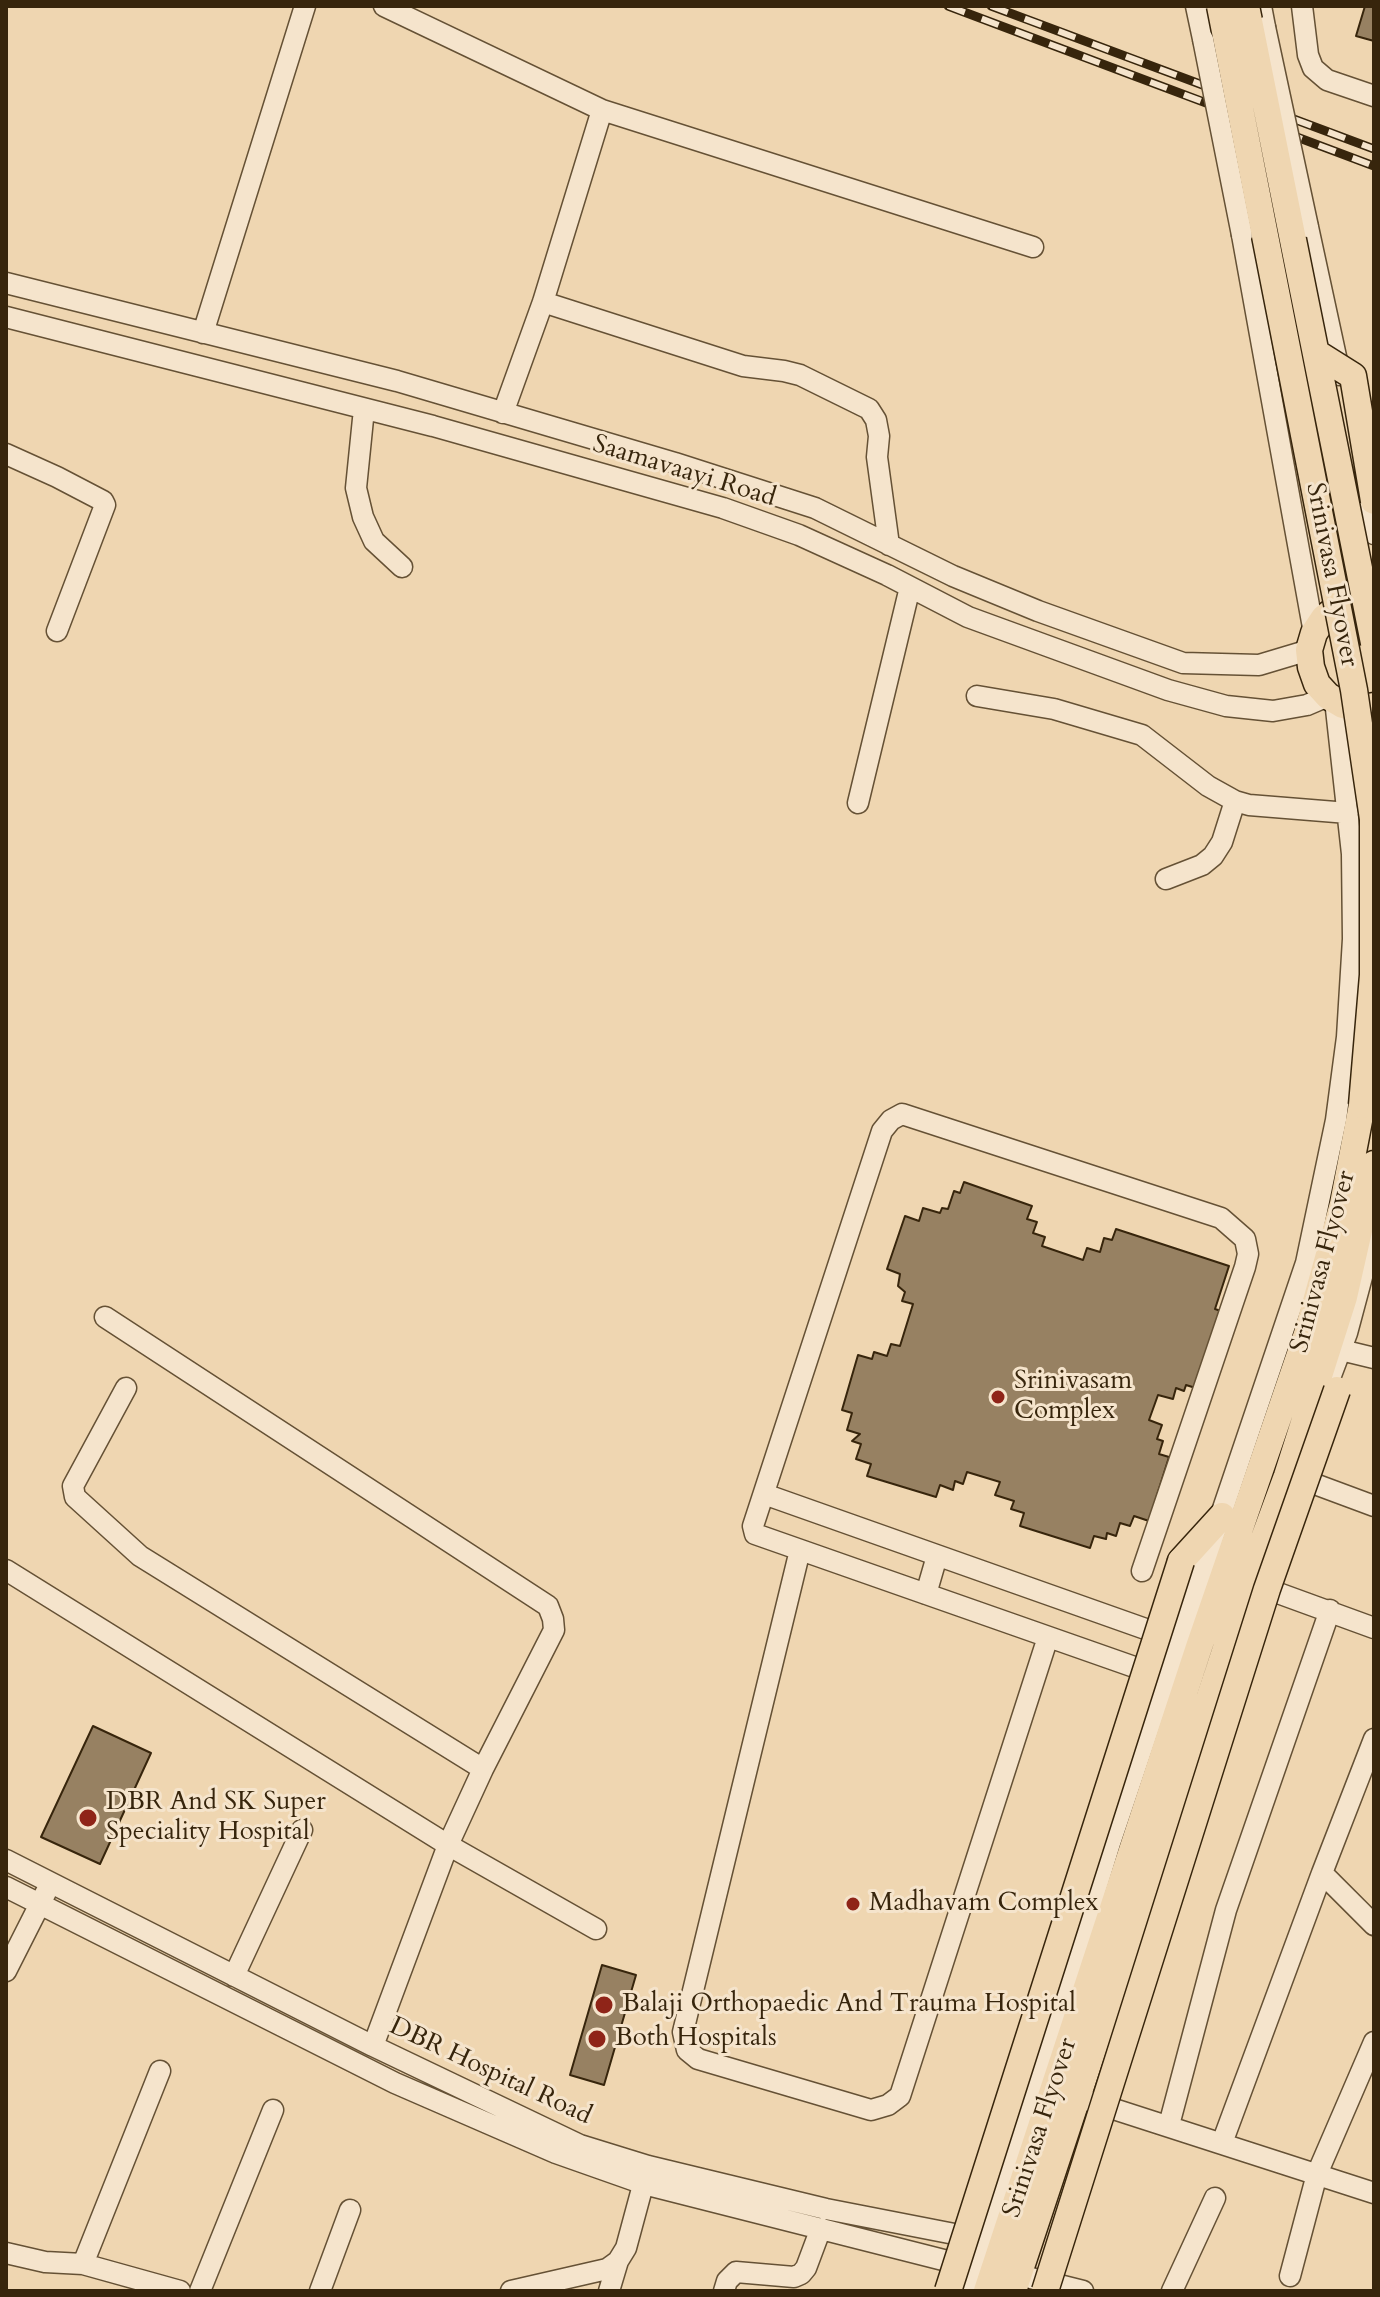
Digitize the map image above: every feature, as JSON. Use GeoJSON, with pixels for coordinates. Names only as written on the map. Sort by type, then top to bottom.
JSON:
{"type":"FeatureCollection","features":[{"type":"Feature","properties":{"kind":"main road","name":"Srinivasa Flyover"},"geometry":{"type":"LineString","coordinates":[[981,2279],[1307,1334],[1343,1204],[1362,1105],[1373,975],[1373,819],[1354,690],[1220,6]]}},
{"type":"Feature","properties":{"kind":"main road","name":"Srinivasa Flyover"},"geometry":{"type":"LineString","coordinates":[[1246,6],[1374,643]]}},
{"type":"Feature","properties":{"kind":"main road"},"geometry":{"type":"LineString","coordinates":[[1318,354],[1353,376],[1374,501]]}},
{"type":"Feature","properties":{"kind":"main road"},"geometry":{"type":"LineString","coordinates":[[1374,602],[1355,601],[1338,607],[1324,618],[1312,641],[1311,667],[1317,684],[1332,698],[1358,709],[1374,706]]}},
{"type":"Feature","properties":{"kind":"main road","name":"Srinivasa Flyover"},"geometry":{"type":"LineString","coordinates":[[1029,2288],[1329,1347],[1344,1297],[1374,1164]]}},
{"type":"Feature","properties":{"kind":"main road"},"geometry":{"type":"LineString","coordinates":[[1029,2288],[1304,1480],[1337,1369]]}},
{"type":"Feature","properties":{"kind":"main road"},"geometry":{"type":"LineString","coordinates":[[948,2291],[1181,1561],[1222,1516]]}},
{"type":"Feature","properties":{"kind":"street"},"geometry":{"type":"LineString","coordinates":[[203,333],[305,6]]}},
{"type":"Feature","properties":{"kind":"street"},"geometry":{"type":"LineString","coordinates":[[384,6],[602,110],[1033,247]]}},
{"type":"Feature","properties":{"kind":"street"},"geometry":{"type":"LineString","coordinates":[[1196,6],[1242,235],[1312,641]]}},
{"type":"Feature","properties":{"kind":"street"},"geometry":{"type":"LineString","coordinates":[[1261,6],[1308,227],[1368,481],[1374,534]]}},
{"type":"Feature","properties":{"kind":"street"},"geometry":{"type":"LineString","coordinates":[[1302,6],[1308,55],[1313,68],[1327,80],[1374,96]]}},
{"type":"Feature","properties":{"kind":"street"},"geometry":{"type":"LineString","coordinates":[[503,413],[543,302],[602,110]]}},
{"type":"Feature","properties":{"kind":"street","name":"Saamavaayi Road"},"geometry":{"type":"LineString","coordinates":[[6,283],[397,381],[815,508],[953,576],[1038,611],[1183,663],[1259,665],[1312,641]]}},
{"type":"Feature","properties":{"kind":"street"},"geometry":{"type":"LineString","coordinates":[[543,302],[743,366],[800,375],[869,409],[876,420],[879,436],[877,457],[889,545]]}},
{"type":"Feature","properties":{"kind":"street","name":"Saamavaayi Road"},"geometry":{"type":"LineString","coordinates":[[6,317],[364,409],[723,508],[799,535],[982,622],[1074,658],[1197,698],[1226,706],[1273,711],[1332,698]]}},
{"type":"Feature","properties":{"kind":"street"},"geometry":{"type":"LineString","coordinates":[[364,409],[356,488],[363,517],[374,541],[402,567]]}},
{"type":"Feature","properties":{"kind":"street"},"geometry":{"type":"LineString","coordinates":[[7,456],[57,477],[103,501],[105,505],[57,631]]}},
{"type":"Feature","properties":{"kind":"street"},"geometry":{"type":"LineString","coordinates":[[858,803],[910,587]]}},
{"type":"Feature","properties":{"kind":"street"},"geometry":{"type":"LineString","coordinates":[[977,696],[1054,709],[1142,735],[1208,786],[1235,801],[1249,805],[1348,813]]}},
{"type":"Feature","properties":{"kind":"street"},"geometry":{"type":"LineString","coordinates":[[967,2291],[981,2279],[985,2240],[1110,1843],[1181,1641],[1306,1263],[1336,1120],[1347,1043],[1353,939],[1352,854],[1332,698]]}},
{"type":"Feature","properties":{"kind":"street"},"geometry":{"type":"LineString","coordinates":[[1166,879],[1202,865],[1213,856],[1222,842],[1235,801]]}},
{"type":"Feature","properties":{"kind":"street"},"geometry":{"type":"LineString","coordinates":[[1347,1043],[1374,1046]]}},
{"type":"Feature","properties":{"kind":"street"},"geometry":{"type":"LineString","coordinates":[[1343,1069],[1374,1071]]}},
{"type":"Feature","properties":{"kind":"street"},"geometry":{"type":"LineString","coordinates":[[1142,1571],[1245,1267],[1248,1254],[1245,1239],[1221,1218],[902,1114],[891,1120],[882,1131],[753,1526],[755,1534],[1167,1678]]}},
{"type":"Feature","properties":{"kind":"street"},"geometry":{"type":"LineString","coordinates":[[1083,2291],[1029,2288],[1086,2100],[1220,1695],[1337,1369],[1374,1232]]}},
{"type":"Feature","properties":{"kind":"street"},"geometry":{"type":"LineString","coordinates":[[105,1317],[548,1606],[553,1619],[554,1630],[448,1845],[373,2046]]}},
{"type":"Feature","properties":{"kind":"street"},"geometry":{"type":"LineString","coordinates":[[1337,1369],[1374,1358]]}},
{"type":"Feature","properties":{"kind":"street"},"geometry":{"type":"LineString","coordinates":[[126,1388],[73,1486],[75,1497],[140,1556],[483,1769]]}},
{"type":"Feature","properties":{"kind":"street"},"geometry":{"type":"LineString","coordinates":[[1304,1480],[1374,1506]]}},
{"type":"Feature","properties":{"kind":"street"},"geometry":{"type":"LineString","coordinates":[[764,1494],[1181,1641]]}},
{"type":"Feature","properties":{"kind":"street"},"geometry":{"type":"LineString","coordinates":[[800,1550],[683,2032],[687,2050],[698,2059],[871,2110],[888,2105],[900,2096],[1048,1637]]}},
{"type":"Feature","properties":{"kind":"street"},"geometry":{"type":"LineString","coordinates":[[926,1594],[937,1556]]}},
{"type":"Feature","properties":{"kind":"street"},"geometry":{"type":"LineString","coordinates":[[6,1570],[448,1845],[596,1929]]}},
{"type":"Feature","properties":{"kind":"street"},"geometry":{"type":"LineString","coordinates":[[1267,1589],[1374,1628]]}},
{"type":"Feature","properties":{"kind":"street"},"geometry":{"type":"LineString","coordinates":[[1169,2125],[1226,1910],[1330,1610]]}},
{"type":"Feature","properties":{"kind":"street"},"geometry":{"type":"LineString","coordinates":[[1222,2143],[1374,1739]]}},
{"type":"Feature","properties":{"kind":"street"},"geometry":{"type":"LineString","coordinates":[[234,1976],[302,1830]]}},
{"type":"Feature","properties":{"kind":"street","name":"DBR Hospital Road"},"geometry":{"type":"LineString","coordinates":[[6,1860],[373,2046],[646,2175],[981,2279]]}},
{"type":"Feature","properties":{"kind":"street"},"geometry":{"type":"LineString","coordinates":[[1322,1873],[1374,1925]]}},
{"type":"Feature","properties":{"kind":"street"},"geometry":{"type":"LineString","coordinates":[[6,1971],[51,1881]]}},
{"type":"Feature","properties":{"kind":"street","name":"DBR Hospital Road"},"geometry":{"type":"LineString","coordinates":[[6,1887],[395,2083],[556,2153],[646,2175],[985,2240]]}},
{"type":"Feature","properties":{"kind":"street"},"geometry":{"type":"LineString","coordinates":[[1290,2276],[1317,2174],[1374,2042]]}},
{"type":"Feature","properties":{"kind":"street"},"geometry":{"type":"LineString","coordinates":[[83,2264],[160,2071]]}},
{"type":"Feature","properties":{"kind":"street"},"geometry":{"type":"LineString","coordinates":[[1086,2100],[1374,2193]]}},
{"type":"Feature","properties":{"kind":"street"},"geometry":{"type":"LineString","coordinates":[[200,2291],[273,2110]]}},
{"type":"Feature","properties":{"kind":"street"},"geometry":{"type":"LineString","coordinates":[[609,2291],[618,2261],[626,2248],[646,2175]]}},
{"type":"Feature","properties":{"kind":"street"},"geometry":{"type":"LineString","coordinates":[[1172,2291],[1215,2198]]}},
{"type":"Feature","properties":{"kind":"street"},"geometry":{"type":"LineString","coordinates":[[320,2291],[350,2210]]}},
{"type":"Feature","properties":{"kind":"street"},"geometry":{"type":"LineString","coordinates":[[724,2291],[727,2281],[736,2272],[794,2277],[801,2274],[821,2228]]}},
{"type":"Feature","properties":{"kind":"street"},"geometry":{"type":"LineString","coordinates":[[6,2253],[45,2262],[83,2264],[180,2291]]}},
{"type":"Feature","properties":{"kind":"street"},"geometry":{"type":"LineString","coordinates":[[511,2291],[607,2269],[618,2261]]}},
{"type":"Feature","properties":{"kind":"building"},"geometry":{"type":"Polygon","coordinates":[[[1365,6],[1374,6],[1374,41],[1356,36],[1365,6]]]}},
{"type":"Feature","properties":{"kind":"building"},"geometry":{"type":"Polygon","coordinates":[[[964,1182],[1032,1206],[1027,1219],[1037,1222],[1033,1233],[1045,1237],[1042,1246],[1083,1260],[1087,1248],[1100,1252],[1104,1238],[1112,1240],[1116,1229],[1229,1266],[1215,1309],[1227,1313],[1202,1390],[1186,1385],[1184,1391],[1176,1388],[1173,1399],[1158,1395],[1149,1420],[1162,1425],[1157,1439],[1163,1441],[1159,1454],[1169,1457],[1149,1521],[1134,1516],[1130,1526],[1120,1523],[1116,1536],[1107,1533],[1106,1539],[1094,1536],[1090,1548],[1020,1526],[1024,1513],[1011,1509],[1014,1501],[995,1495],[1000,1482],[967,1472],[963,1484],[955,1481],[953,1490],[940,1485],[936,1497],[867,1476],[871,1464],[856,1459],[861,1444],[852,1441],[860,1434],[847,1430],[852,1413],[842,1410],[858,1355],[872,1359],[874,1352],[887,1356],[891,1344],[900,1346],[913,1304],[902,1301],[905,1292],[898,1286],[900,1274],[887,1269],[905,1216],[919,1221],[923,1208],[940,1213],[942,1208],[948,1209],[954,1191],[960,1193],[964,1182]]]}},
{"type":"Feature","properties":{"kind":"building"},"geometry":{"type":"Polygon","coordinates":[[[93,1726],[151,1753],[100,1864],[41,1837],[93,1726]]]}},
{"type":"Feature","properties":{"kind":"building"},"geometry":{"type":"Polygon","coordinates":[[[602,1965],[636,1975],[604,2085],[570,2075],[602,1965]]]}},
{"type":"Feature","properties":{"kind":"railway"},"geometry":{"type":"LineString","coordinates":[[948,6],[1374,166]]}},
{"type":"Feature","properties":{"kind":"railway"},"geometry":{"type":"LineString","coordinates":[[991,6],[1374,149]]}},
{"type":"Feature","properties":{"kind":"place","name":"Srinivasam Complex"},"geometry":{"type":"Point","coordinates":[998,1397]}},
{"type":"Feature","properties":{"kind":"place","name":"DBR And SK Super Speciality Hospital"},"geometry":{"type":"Point","coordinates":[88,1818]}},
{"type":"Feature","properties":{"kind":"place","name":"Madhavam Complex"},"geometry":{"type":"Point","coordinates":[853,1904]}},
{"type":"Feature","properties":{"kind":"place","name":"Balaji Orthopaedic And Trauma Hospital"},"geometry":{"type":"Point","coordinates":[604,2005]}},
{"type":"Feature","properties":{"kind":"place","name":"Both Hospitals"},"geometry":{"type":"Point","coordinates":[597,2039]}}]}
